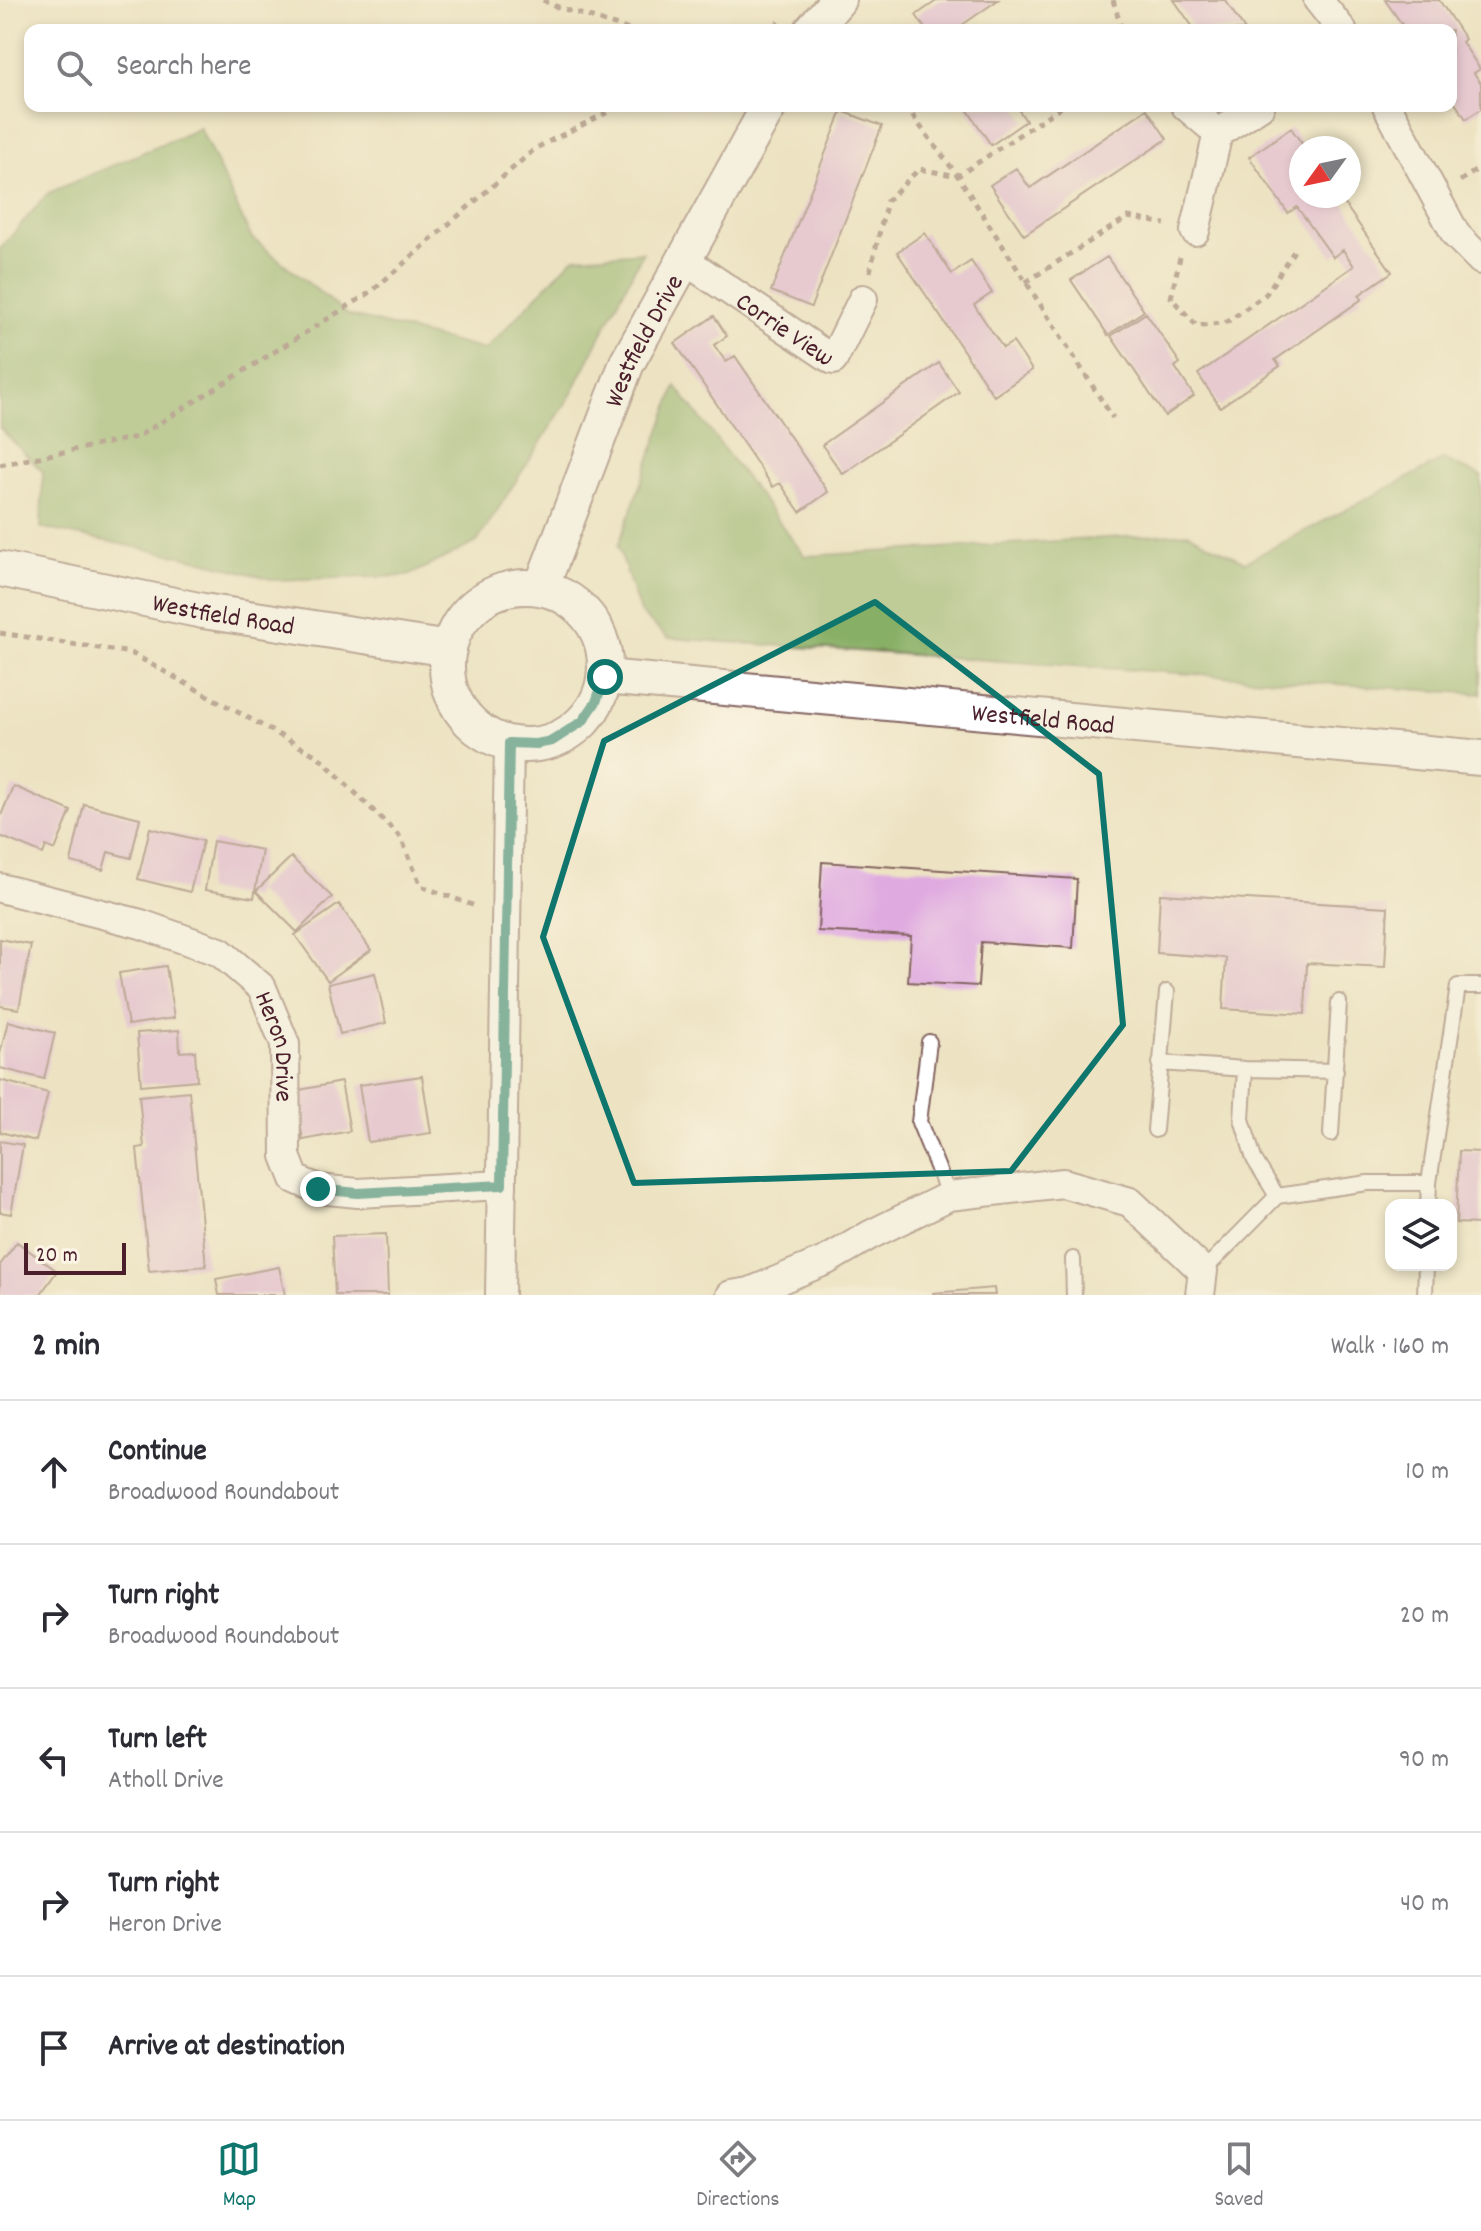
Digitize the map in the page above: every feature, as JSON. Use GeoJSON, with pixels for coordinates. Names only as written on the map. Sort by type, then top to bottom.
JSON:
{"type":"FeatureCollection","features":[{"type":"Feature","properties":{"kind":"street"},"geometry":{"type":"LineString","coordinates":[[817,24],[838,0]]}},
{"type":"Feature","properties":{"kind":"street"},"geometry":{"type":"LineString","coordinates":[[1318,0],[1337,24]]}},
{"type":"Feature","properties":{"kind":"street","name":"Westfield Drive"},"geometry":{"type":"LineString","coordinates":[[541,588],[627,363],[766,112]]}},
{"type":"Feature","properties":{"kind":"street"},"geometry":{"type":"LineString","coordinates":[[1193,112],[1218,133]]}},
{"type":"Feature","properties":{"kind":"street"},"geometry":{"type":"LineString","coordinates":[[1191,230],[1218,133],[1251,112]]}},
{"type":"Feature","properties":{"kind":"street"},"geometry":{"type":"LineString","coordinates":[[1390,112],[1456,235],[1481,260]]}},
{"type":"Feature","properties":{"kind":"street","name":"Corrie View"},"geometry":{"type":"LineString","coordinates":[[683,259],[833,360],[863,299]]}},
{"type":"Feature","properties":{"kind":"street","name":"Westfield Road"},"geometry":{"type":"LineString","coordinates":[[0,569],[203,611],[449,649]]}},
{"type":"Feature","properties":{"kind":"street"},"geometry":{"type":"LineString","coordinates":[[518,587],[541,588],[563,595],[588,617],[599,634],[605,677],[596,702],[583,721],[552,741],[509,743],[491,737],[466,718],[450,689],[447,668],[449,649],[456,629],[471,608],[485,598],[518,587]]}},
{"type":"Feature","properties":{"kind":"street","name":"Westfield Road"},"geometry":{"type":"LineString","coordinates":[[605,677],[1481,758]]}},
{"type":"Feature","properties":{"kind":"street"},"geometry":{"type":"LineString","coordinates":[[500,1295],[509,743]]}},
{"type":"Feature","properties":{"kind":"street","name":"Heron Drive"},"geometry":{"type":"LineString","coordinates":[[0,888],[141,924],[220,952],[262,988],[285,1044],[286,1156],[295,1179],[318,1189],[358,1193],[502,1185]]}},
{"type":"Feature","properties":{"kind":"street"},"geometry":{"type":"LineString","coordinates":[[744,1294],[827,1260],[949,1196],[1063,1183],[1130,1202],[1201,1283]]}},
{"type":"Feature","properties":{"kind":"lane"},"geometry":{"type":"LineString","coordinates":[[1428,1199],[1458,986],[1481,986]]}},
{"type":"Feature","properties":{"kind":"lane"},"geometry":{"type":"LineString","coordinates":[[1155,1130],[1167,992]]}},
{"type":"Feature","properties":{"kind":"lane"},"geometry":{"type":"LineString","coordinates":[[1331,1134],[1339,1002]]}},
{"type":"Feature","properties":{"kind":"lane"},"geometry":{"type":"LineString","coordinates":[[929,1042],[919,1122],[949,1196]]}},
{"type":"Feature","properties":{"kind":"lane"},"geometry":{"type":"LineString","coordinates":[[1160,1063],[1336,1071]]}},
{"type":"Feature","properties":{"kind":"lane"},"geometry":{"type":"LineString","coordinates":[[1245,1069],[1242,1119],[1254,1159],[1277,1196]]}},
{"type":"Feature","properties":{"kind":"lane"},"geometry":{"type":"LineString","coordinates":[[1201,1283],[1277,1196],[1368,1183],[1429,1183]]}},
{"type":"Feature","properties":{"kind":"lane"},"geometry":{"type":"LineString","coordinates":[[1073,1259],[1074,1295]]}},
{"type":"Feature","properties":{"kind":"lane"},"geometry":{"type":"LineString","coordinates":[[1425,1295],[1426,1271]]}},
{"type":"Feature","properties":{"kind":"path"},"geometry":{"type":"LineString","coordinates":[[543,0],[611,24]]}},
{"type":"Feature","properties":{"kind":"path"},"geometry":{"type":"LineString","coordinates":[[1113,0],[1120,24]]}},
{"type":"Feature","properties":{"kind":"path"},"geometry":{"type":"LineString","coordinates":[[0,465],[137,437],[371,292],[536,148],[608,112]]}},
{"type":"Feature","properties":{"kind":"path"},"geometry":{"type":"LineString","coordinates":[[910,112],[958,176],[1113,418]]}},
{"type":"Feature","properties":{"kind":"path"},"geometry":{"type":"LineString","coordinates":[[863,299],[887,201],[919,169],[958,176],[1053,112]]}},
{"type":"Feature","properties":{"kind":"path"},"geometry":{"type":"LineString","coordinates":[[1026,282],[1128,217],[1191,230],[1171,298],[1197,326],[1227,322],[1266,294],[1294,251]]}},
{"type":"Feature","properties":{"kind":"path"},"geometry":{"type":"LineString","coordinates":[[0,633],[131,653],[319,757],[401,838],[421,886],[506,917]]}},
{"type":"Feature","properties":{"kind":"highlighted area"},"geometry":{"type":"Polygon","coordinates":[[[875,602],[1099,774],[1123,1025],[1011,1171],[634,1183],[543,937],[604,741],[875,602]]]}},
{"type":"Feature","properties":{"kind":"green space"},"geometry":{"type":"Polygon","coordinates":[[[200,128],[251,237],[348,315],[485,350],[574,257],[643,252],[571,395],[477,542],[408,576],[274,580],[195,559],[41,528],[43,472],[0,428],[0,249],[48,193],[200,128]]]}},
{"type":"Feature","properties":{"kind":"green space"},"geometry":{"type":"Polygon","coordinates":[[[676,386],[805,556],[1188,533],[1245,562],[1444,459],[1481,476],[1481,694],[668,638],[640,613],[618,546],[676,386]]]}},
{"type":"Feature","properties":{"kind":"building"},"geometry":{"type":"Polygon","coordinates":[[[938,0],[998,0],[963,24],[922,24],[916,15],[938,0]]]}},
{"type":"Feature","properties":{"kind":"building"},"geometry":{"type":"Polygon","coordinates":[[[1174,0],[1225,0],[1241,24],[1191,24],[1174,0]]]}},
{"type":"Feature","properties":{"kind":"building"},"geometry":{"type":"Polygon","coordinates":[[[1385,0],[1439,0],[1455,24],[1402,24],[1385,0]]]}},
{"type":"Feature","properties":{"kind":"building"},"geometry":{"type":"Polygon","coordinates":[[[1457,27],[1465,39],[1462,42],[1480,69],[1474,73],[1481,83],[1481,109],[1466,119],[1457,106],[1457,27]]]}},
{"type":"Feature","properties":{"kind":"building"},"geometry":{"type":"Polygon","coordinates":[[[842,112],[882,126],[811,307],[771,291],[842,112]]]}},
{"type":"Feature","properties":{"kind":"building"},"geometry":{"type":"Polygon","coordinates":[[[969,112],[1020,112],[1026,121],[991,145],[969,112]]]}},
{"type":"Feature","properties":{"kind":"building"},"geometry":{"type":"Polygon","coordinates":[[[1143,112],[1149,112],[1167,139],[1024,235],[990,185],[1016,168],[1030,188],[1143,112]]]}},
{"type":"Feature","properties":{"kind":"building"},"geometry":{"type":"Polygon","coordinates":[[[1291,128],[1297,136],[1289,136],[1289,208],[1296,208],[1288,213],[1249,157],[1291,128]]]}},
{"type":"Feature","properties":{"kind":"building"},"geometry":{"type":"Polygon","coordinates":[[[1298,208],[1347,208],[1392,272],[1359,295],[1362,299],[1275,360],[1280,366],[1220,407],[1198,374],[1354,266],[1343,250],[1333,257],[1298,208]]]}},
{"type":"Feature","properties":{"kind":"building"},"geometry":{"type":"Polygon","coordinates":[[[925,233],[952,274],[971,261],[992,293],[974,305],[1003,348],[1013,342],[1032,370],[994,396],[897,252],[925,233]]]}},
{"type":"Feature","properties":{"kind":"building"},"geometry":{"type":"Polygon","coordinates":[[[1107,257],[1144,311],[1108,335],[1071,280],[1107,257]]]}},
{"type":"Feature","properties":{"kind":"building"},"geometry":{"type":"Polygon","coordinates":[[[1146,313],[1180,363],[1175,367],[1194,396],[1165,416],[1111,336],[1146,313]]]}},
{"type":"Feature","properties":{"kind":"building"},"geometry":{"type":"Polygon","coordinates":[[[714,316],[727,336],[714,345],[726,362],[735,356],[828,492],[800,512],[780,483],[773,487],[675,343],[714,316]]]}},
{"type":"Feature","properties":{"kind":"building"},"geometry":{"type":"Polygon","coordinates":[[[939,363],[959,392],[843,474],[822,445],[939,363]]]}},
{"type":"Feature","properties":{"kind":"building"},"geometry":{"type":"Polygon","coordinates":[[[13,786],[71,811],[55,850],[46,846],[43,854],[0,836],[0,818],[13,786]]]}},
{"type":"Feature","properties":{"kind":"building"},"geometry":{"type":"Polygon","coordinates":[[[84,804],[140,818],[131,858],[108,852],[103,870],[71,862],[84,804]]]}},
{"type":"Feature","properties":{"kind":"building"},"geometry":{"type":"Polygon","coordinates":[[[150,828],[203,841],[190,892],[138,879],[150,828]]]}},
{"type":"Feature","properties":{"kind":"building"},"geometry":{"type":"Polygon","coordinates":[[[213,841],[262,850],[254,898],[205,890],[213,841]]]}},
{"type":"Feature","properties":{"kind":"building"},"geometry":{"type":"Polygon","coordinates":[[[291,857],[332,897],[297,932],[256,891],[291,857]]]}},
{"type":"Feature","properties":{"kind":"building"},"geometry":{"type":"Polygon","coordinates":[[[822,862],[1077,879],[1073,948],[981,942],[978,986],[908,982],[911,936],[818,931],[822,862]]]}},
{"type":"Feature","properties":{"kind":"building"},"geometry":{"type":"Polygon","coordinates":[[[1160,894],[1388,907],[1385,967],[1307,963],[1305,1014],[1223,1009],[1226,958],[1157,953],[1160,894]]]}},
{"type":"Feature","properties":{"kind":"building"},"geometry":{"type":"Polygon","coordinates":[[[339,904],[371,950],[328,981],[295,935],[339,904]]]}},
{"type":"Feature","properties":{"kind":"building"},"geometry":{"type":"Polygon","coordinates":[[[0,939],[31,945],[19,1009],[0,1006],[0,939]]]}},
{"type":"Feature","properties":{"kind":"building"},"geometry":{"type":"Polygon","coordinates":[[[166,966],[174,1018],[128,1025],[119,973],[166,966]]]}},
{"type":"Feature","properties":{"kind":"building"},"geometry":{"type":"Polygon","coordinates":[[[375,973],[386,1023],[340,1034],[328,984],[375,973]]]}},
{"type":"Feature","properties":{"kind":"building"},"geometry":{"type":"Polygon","coordinates":[[[8,1021],[55,1033],[44,1079],[0,1068],[8,1021]]]}},
{"type":"Feature","properties":{"kind":"building"},"geometry":{"type":"Polygon","coordinates":[[[179,1030],[180,1052],[195,1051],[197,1080],[141,1085],[137,1033],[179,1030]]]}},
{"type":"Feature","properties":{"kind":"building"},"geometry":{"type":"Polygon","coordinates":[[[422,1076],[431,1133],[368,1142],[359,1085],[422,1076]]]}},
{"type":"Feature","properties":{"kind":"building"},"geometry":{"type":"Polygon","coordinates":[[[0,1080],[48,1093],[36,1141],[0,1132],[0,1080]]]}},
{"type":"Feature","properties":{"kind":"building"},"geometry":{"type":"Polygon","coordinates":[[[341,1082],[350,1131],[303,1140],[294,1091],[341,1082]]]}},
{"type":"Feature","properties":{"kind":"building"},"geometry":{"type":"Polygon","coordinates":[[[189,1091],[206,1266],[149,1271],[137,1148],[144,1147],[139,1096],[189,1091]]]}},
{"type":"Feature","properties":{"kind":"building"},"geometry":{"type":"Polygon","coordinates":[[[0,1141],[23,1145],[11,1214],[0,1212],[0,1141]]]}},
{"type":"Feature","properties":{"kind":"building"},"geometry":{"type":"Polygon","coordinates":[[[1459,1151],[1481,1152],[1481,1224],[1457,1223],[1459,1151]]]}},
{"type":"Feature","properties":{"kind":"building"},"geometry":{"type":"Polygon","coordinates":[[[386,1234],[388,1295],[335,1295],[332,1236],[386,1234]]]}},
{"type":"Feature","properties":{"kind":"building"},"geometry":{"type":"Polygon","coordinates":[[[17,1242],[57,1271],[40,1295],[0,1295],[0,1265],[17,1242]]]}},
{"type":"Feature","properties":{"kind":"building"},"geometry":{"type":"Polygon","coordinates":[[[279,1267],[285,1295],[219,1295],[216,1279],[279,1267]]]}},
{"type":"Feature","properties":{"kind":"building"},"geometry":{"type":"Polygon","coordinates":[[[994,1288],[995,1295],[933,1295],[933,1293],[994,1288]]]}},
{"type":"Feature","properties":{"kind":"route"},"geometry":{"type":"LineString","coordinates":[[318,1189],[358,1193],[502,1185],[509,743],[552,741],[583,721],[596,702],[605,677]]}}]}
